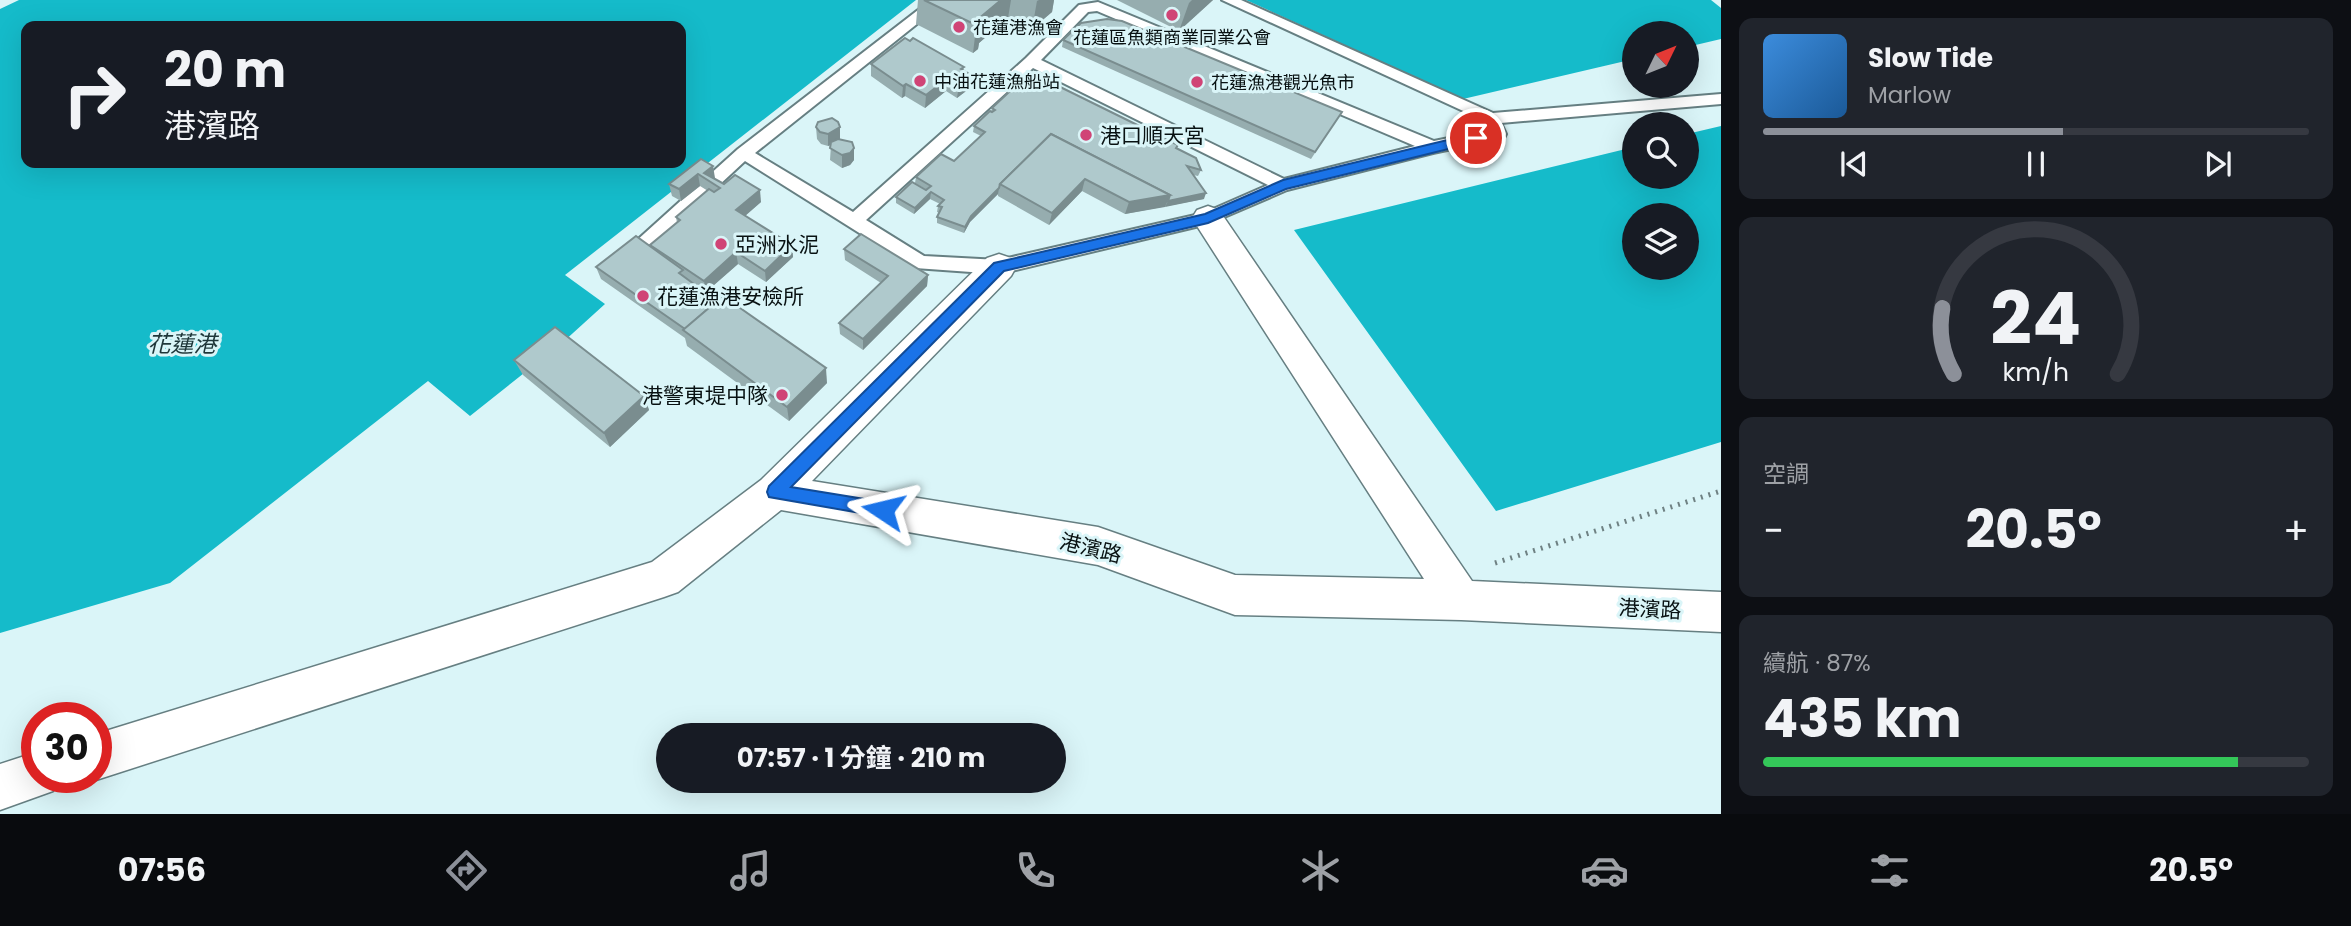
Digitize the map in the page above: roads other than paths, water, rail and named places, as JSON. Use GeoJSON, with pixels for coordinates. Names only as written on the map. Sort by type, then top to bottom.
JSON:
{"type":"FeatureCollection","features":[{"type":"Feature","properties":{"kind":"street"},"geometry":{"type":"LineString","coordinates":[[1208,218],[1461,600]]}},
{"type":"Feature","properties":{"kind":"street"},"geometry":{"type":"LineString","coordinates":[[112,752],[664,578],[775,492],[999,267]]}},
{"type":"Feature","properties":{"kind":"street","name":"港濱路"},"geometry":{"type":"LineString","coordinates":[[775,492],[1098,546],[1235,595],[1461,600],[1721,612]]}},
{"type":"Feature","properties":{"kind":"street"},"geometry":{"type":"LineString","coordinates":[[0,787],[21,780]]}},
{"type":"Feature","properties":{"kind":"lane"},"geometry":{"type":"LineString","coordinates":[[641,247],[744,153],[940,0]]}},
{"type":"Feature","properties":{"kind":"lane"},"geometry":{"type":"LineString","coordinates":[[1229,0],[1491,118],[1721,100]]}},
{"type":"Feature","properties":{"kind":"lane"},"geometry":{"type":"LineString","coordinates":[[854,221],[1031,61],[1084,8],[1098,6],[1433,146]]}},
{"type":"Feature","properties":{"kind":"lane"},"geometry":{"type":"LineString","coordinates":[[1031,61],[1283,185]]}},
{"type":"Feature","properties":{"kind":"lane"},"geometry":{"type":"LineString","coordinates":[[744,153],[921,263],[999,267],[1208,218],[1283,185],[1433,146],[1498,134],[1491,118]]}},
{"type":"Feature","properties":{"kind":"water","name":"花蓮港"},"geometry":{"type":"Polygon","coordinates":[[[19,0],[916,0],[565,275],[605,304],[562,343],[470,416],[428,381],[170,583],[0,633],[0,9],[19,0]]]}},
{"type":"Feature","properties":{"kind":"water"},"geometry":{"type":"Polygon","coordinates":[[[1246,0],[1711,0],[1721,8],[1721,39],[1699,44],[1699,21],[1622,21],[1622,62],[1463,99],[1246,0]]]}},
{"type":"Feature","properties":{"kind":"water"},"geometry":{"type":"Polygon","coordinates":[[[1721,126],[1721,442],[1496,511],[1294,230],[1622,150],[1622,189],[1699,189],[1699,131],[1721,126]]]}},
{"type":"Feature","properties":{"kind":"place","name":"花蓮區魚類商業同業公會"},"geometry":{"type":"Point","coordinates":[1172,15]}},
{"type":"Feature","properties":{"kind":"place","name":"花蓮港漁會"},"geometry":{"type":"Point","coordinates":[959,27]}},
{"type":"Feature","properties":{"kind":"place","name":"中油花蓮漁船站"},"geometry":{"type":"Point","coordinates":[920,81]}},
{"type":"Feature","properties":{"kind":"place","name":"花蓮漁港觀光魚市"},"geometry":{"type":"Point","coordinates":[1197,82]}},
{"type":"Feature","properties":{"kind":"place","name":"港口順天宮"},"geometry":{"type":"Point","coordinates":[1086,135]}},
{"type":"Feature","properties":{"kind":"place","name":"亞洲水泥"},"geometry":{"type":"Point","coordinates":[721,244]}},
{"type":"Feature","properties":{"kind":"place","name":"花蓮漁港安檢所"},"geometry":{"type":"Point","coordinates":[643,296]}},
{"type":"Feature","properties":{"kind":"place","name":"港警東堤中隊"},"geometry":{"type":"Point","coordinates":[782,395]}}]}
